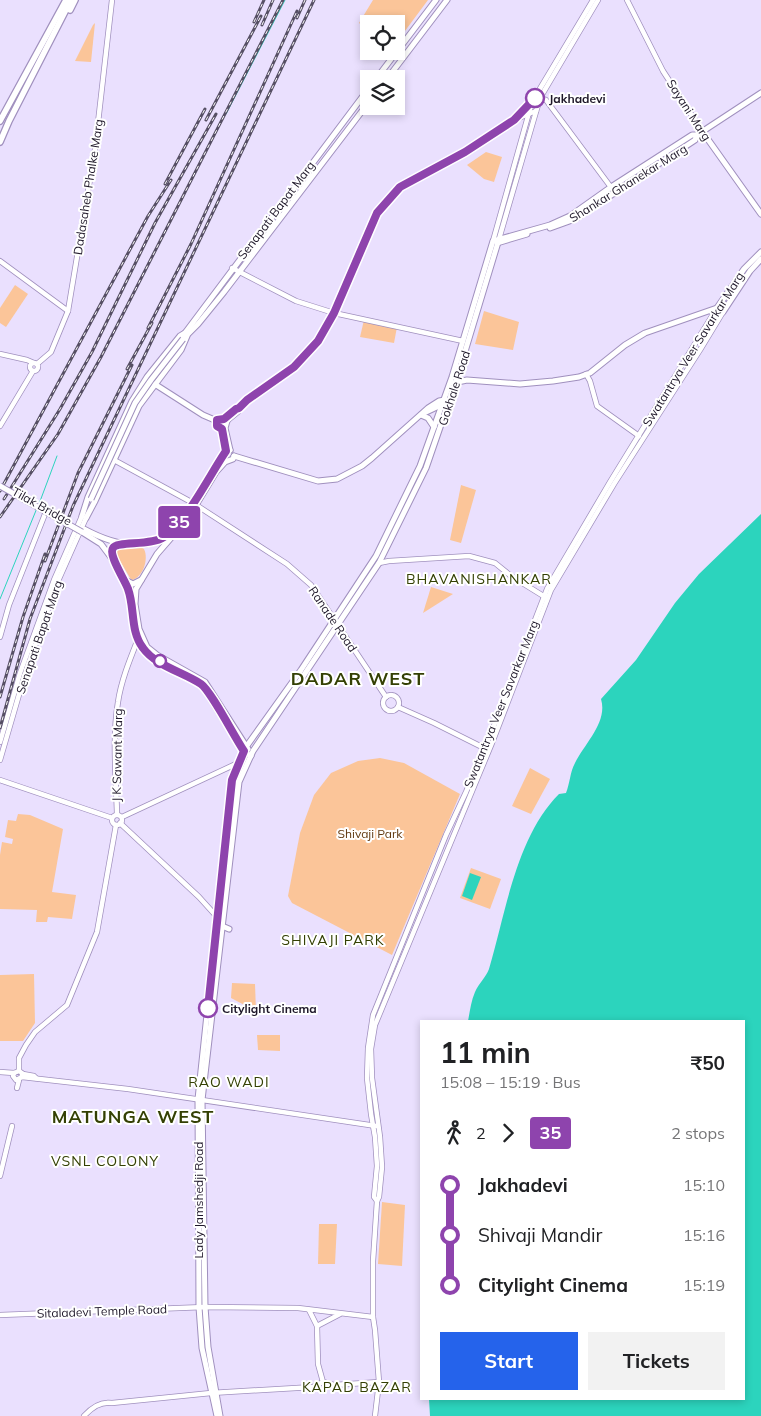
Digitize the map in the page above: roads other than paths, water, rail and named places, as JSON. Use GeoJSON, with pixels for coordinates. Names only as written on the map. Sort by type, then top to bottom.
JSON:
{"type":"FeatureCollection","features":[{"type":"Feature","properties":{"kind":"highway"},"geometry":{"type":"LineString","coordinates":[[61,0],[58,6],[61,14],[66,17],[75,0]]}},
{"type":"Feature","properties":{"kind":"highway"},"geometry":{"type":"LineString","coordinates":[[0,142],[66,0]]}},
{"type":"Feature","properties":{"kind":"highway"},"geometry":{"type":"LineString","coordinates":[[1,120],[61,14],[71,0]]}},
{"type":"Feature","properties":{"kind":"highway"},"geometry":{"type":"LineString","coordinates":[[0,135],[9,121]]}},
{"type":"Feature","properties":{"kind":"main road","name":"Dadasaheb Phalke Marg"},"geometry":{"type":"LineString","coordinates":[[36,364],[51,352],[68,312],[95,149],[112,0]]}},
{"type":"Feature","properties":{"kind":"main road"},"geometry":{"type":"LineString","coordinates":[[411,47],[413,37],[438,0]]}},
{"type":"Feature","properties":{"kind":"main road"},"geometry":{"type":"LineString","coordinates":[[405,40],[438,0]]}},
{"type":"Feature","properties":{"kind":"main road"},"geometry":{"type":"LineString","coordinates":[[405,41],[413,37],[445,0]]}},
{"type":"Feature","properties":{"kind":"main road"},"geometry":{"type":"LineString","coordinates":[[394,70],[445,0]]}},
{"type":"Feature","properties":{"kind":"main road","name":"Gokhale Road"},"geometry":{"type":"LineString","coordinates":[[252,754],[336,623],[379,550],[420,466],[454,380],[495,242],[530,114],[536,100],[593,0]]}},
{"type":"Feature","properties":{"kind":"main road","name":"Gokhale Road"},"geometry":{"type":"LineString","coordinates":[[503,234],[536,111],[536,100],[598,0]]}},
{"type":"Feature","properties":{"kind":"main road","name":"Sayani Marg"},"geometry":{"type":"LineString","coordinates":[[628,0],[663,71],[700,133],[761,214]]}},
{"type":"Feature","properties":{"kind":"main road","name":"Shankar Ghanekar Marg"},"geometry":{"type":"LineString","coordinates":[[495,242],[558,226],[575,218],[613,189],[695,140],[700,133],[761,93]]}},
{"type":"Feature","properties":{"kind":"main road","name":"Senapati Bapat Marg"},"geometry":{"type":"LineString","coordinates":[[187,334],[232,268],[360,100]]}},
{"type":"Feature","properties":{"kind":"main road"},"geometry":{"type":"LineString","coordinates":[[146,544],[162,538],[174,529],[195,504],[227,452],[223,428],[226,420],[236,409],[294,367],[318,341],[334,313],[377,213],[387,200],[407,182],[465,152],[514,120],[536,100],[548,103],[613,189],[570,216],[550,225],[503,234],[495,242]]}},
{"type":"Feature","properties":{"kind":"main road"},"geometry":{"type":"LineString","coordinates":[[514,120],[536,111]]}},
{"type":"Feature","properties":{"kind":"main road","name":"Senapati Bapat Marg"},"geometry":{"type":"LineString","coordinates":[[187,334],[225,290],[360,114]]}},
{"type":"Feature","properties":{"kind":"main road"},"geometry":{"type":"LineString","coordinates":[[514,120],[522,122],[525,128]]}},
{"type":"Feature","properties":{"kind":"main road"},"geometry":{"type":"LineString","coordinates":[[260,231],[267,236]]}},
{"type":"Feature","properties":{"kind":"main road"},"geometry":{"type":"LineString","coordinates":[[255,239],[260,244]]}},
{"type":"Feature","properties":{"kind":"main road","name":"Gokhale Road"},"geometry":{"type":"LineString","coordinates":[[245,749],[379,563],[426,468],[445,403],[450,399],[463,341],[495,242]]}},
{"type":"Feature","properties":{"kind":"main road","name":"Swatantrya Veer Savarkar Marg"},"geometry":{"type":"LineString","coordinates":[[375,1416],[379,1382],[375,1330],[372,1317],[376,1201],[374,1197],[377,1166],[371,1049],[375,1025],[556,582],[717,308],[744,269],[761,252]]}},
{"type":"Feature","properties":{"kind":"main road","name":"Swatantrya Veer Savarkar Marg"},"geometry":{"type":"LineString","coordinates":[[376,1126],[371,1114],[368,1078],[368,1048],[373,1015],[446,835],[487,749],[527,637],[544,596],[610,482],[700,350],[750,271],[761,259]]}},
{"type":"Feature","properties":{"kind":"main road"},"geometry":{"type":"LineString","coordinates":[[0,260],[68,312]]}},
{"type":"Feature","properties":{"kind":"main road"},"geometry":{"type":"LineString","coordinates":[[232,268],[238,273],[296,301],[334,313],[463,341]]}},
{"type":"Feature","properties":{"kind":"main road"},"geometry":{"type":"LineString","coordinates":[[219,286],[225,290]]}},
{"type":"Feature","properties":{"kind":"main road"},"geometry":{"type":"LineString","coordinates":[[454,380],[520,384],[589,376],[625,345],[645,333],[717,308],[723,312]]}},
{"type":"Feature","properties":{"kind":"main road"},"geometry":{"type":"LineString","coordinates":[[84,517],[88,497],[132,401],[147,377],[180,336],[187,334]]}},
{"type":"Feature","properties":{"kind":"main road"},"geometry":{"type":"LineString","coordinates":[[84,517],[114,460],[139,406],[181,350],[187,334]]}},
{"type":"Feature","properties":{"kind":"main road"},"geometry":{"type":"LineString","coordinates":[[84,517],[136,403],[151,380],[187,334]]}},
{"type":"Feature","properties":{"kind":"main road"},"geometry":{"type":"LineString","coordinates":[[3,355],[36,364]]}},
{"type":"Feature","properties":{"kind":"main road"},"geometry":{"type":"LineString","coordinates":[[0,426],[33,371],[30,366],[36,364]]}},
{"type":"Feature","properties":{"kind":"main road"},"geometry":{"type":"LineString","coordinates":[[589,376],[597,406],[640,437]]}},
{"type":"Feature","properties":{"kind":"main road"},"geometry":{"type":"LineString","coordinates":[[147,377],[154,384],[217,422],[217,426],[223,428]]}},
{"type":"Feature","properties":{"kind":"main road"},"geometry":{"type":"LineString","coordinates":[[227,452],[233,452],[234,456],[318,481],[337,479],[363,465],[433,404],[445,403]]}},
{"type":"Feature","properties":{"kind":"main road"},"geometry":{"type":"LineString","coordinates":[[422,414],[428,418],[434,427]]}},
{"type":"Feature","properties":{"kind":"main road"},"geometry":{"type":"LineString","coordinates":[[217,422],[220,418],[226,420]]}},
{"type":"Feature","properties":{"kind":"main road"},"geometry":{"type":"LineString","coordinates":[[234,456],[233,459],[228,460],[216,472],[177,531],[157,554],[136,589],[134,604],[139,629],[147,647],[157,655],[205,682],[245,749]]}},
{"type":"Feature","properties":{"kind":"main road","name":"Ranade Road"},"geometry":{"type":"LineString","coordinates":[[114,460],[195,504],[287,564],[311,585],[386,697]]}},
{"type":"Feature","properties":{"kind":"main road","name":"Tilak Bridge"},"geometry":{"type":"LineString","coordinates":[[0,484],[82,530]]}},
{"type":"Feature","properties":{"kind":"main road"},"geometry":{"type":"LineString","coordinates":[[0,637],[9,605],[46,510]]}},
{"type":"Feature","properties":{"kind":"main road","name":"Senapati Bapat Marg"},"geometry":{"type":"LineString","coordinates":[[0,742],[20,673],[54,580],[84,517]]}},
{"type":"Feature","properties":{"kind":"main road","name":"Senapati Bapat Marg"},"geometry":{"type":"LineString","coordinates":[[0,760],[27,666],[84,517]]}},
{"type":"Feature","properties":{"kind":"main road"},"geometry":{"type":"LineString","coordinates":[[82,530],[104,540],[119,544],[152,545],[156,548],[157,554]]}},
{"type":"Feature","properties":{"kind":"main road"},"geometry":{"type":"LineString","coordinates":[[82,530],[101,544],[120,568],[129,589],[138,639],[143,647],[155,659],[202,685],[245,749],[252,754]]}},
{"type":"Feature","properties":{"kind":"main road"},"geometry":{"type":"LineString","coordinates":[[112,557],[113,547],[119,544]]}},
{"type":"Feature","properties":{"kind":"main road"},"geometry":{"type":"LineString","coordinates":[[379,563],[469,556],[495,563],[511,576],[544,596],[547,601]]}},
{"type":"Feature","properties":{"kind":"main road"},"geometry":{"type":"LineString","coordinates":[[125,580],[133,584],[141,580]]}},
{"type":"Feature","properties":{"kind":"main road","name":"J K Sawant Marg"},"geometry":{"type":"LineString","coordinates":[[116,814],[116,724],[118,703],[121,688],[138,639]]}},
{"type":"Feature","properties":{"kind":"main road"},"geometry":{"type":"LineString","coordinates":[[395,696],[399,700],[398,706],[390,710],[386,709],[382,702],[386,697],[395,696]]}},
{"type":"Feature","properties":{"kind":"main road"},"geometry":{"type":"LineString","coordinates":[[398,706],[487,749]]}},
{"type":"Feature","properties":{"kind":"main road","name":"Lady Jamshedji Road"},"geometry":{"type":"LineString","coordinates":[[220,1416],[202,1348],[200,1100],[232,780],[245,749]]}},
{"type":"Feature","properties":{"kind":"main road","name":"Lady Jamshedji Road"},"geometry":{"type":"LineString","coordinates":[[200,1100],[238,782],[252,754]]}},
{"type":"Feature","properties":{"kind":"main road"},"geometry":{"type":"LineString","coordinates":[[17,1088],[11,1074],[19,1058],[36,1032],[67,1006],[97,932],[118,824],[122,817],[238,763]]}},
{"type":"Feature","properties":{"kind":"main road"},"geometry":{"type":"LineString","coordinates":[[0,780],[112,818]]}},
{"type":"Feature","properties":{"kind":"main road"},"geometry":{"type":"LineString","coordinates":[[112,818],[116,814],[122,817]]}},
{"type":"Feature","properties":{"kind":"main road"},"geometry":{"type":"LineString","coordinates":[[112,818],[113,823],[118,824],[218,918]]}},
{"type":"Feature","properties":{"kind":"main road"},"geometry":{"type":"LineString","coordinates":[[209,908],[220,908]]}},
{"type":"Feature","properties":{"kind":"main road"},"geometry":{"type":"LineString","coordinates":[[222,926],[229,929]]}},
{"type":"Feature","properties":{"kind":"main road"},"geometry":{"type":"LineString","coordinates":[[11,1074],[376,1126]]}},
{"type":"Feature","properties":{"kind":"main road"},"geometry":{"type":"LineString","coordinates":[[358,1124],[368,1119],[371,1114]]}},
{"type":"Feature","properties":{"kind":"main road"},"geometry":{"type":"LineString","coordinates":[[0,1176],[12,1126]]}},
{"type":"Feature","properties":{"kind":"main road","name":"Sitaladevi Temple Road"},"geometry":{"type":"LineString","coordinates":[[0,1315],[202,1307],[309,1310],[341,1314]]}},
{"type":"Feature","properties":{"kind":"main road"},"geometry":{"type":"LineString","coordinates":[[309,1310],[318,1326],[318,1364],[323,1382]]}},
{"type":"Feature","properties":{"kind":"main road"},"geometry":{"type":"LineString","coordinates":[[318,1326],[341,1314],[372,1317]]}},
{"type":"Feature","properties":{"kind":"main road"},"geometry":{"type":"LineString","coordinates":[[84,1416],[102,1404],[213,1392],[313,1387],[323,1382],[334,1385],[379,1382]]}},
{"type":"Feature","properties":{"kind":"main road","name":"Lady Jamshedji Road"},"geometry":{"type":"LineString","coordinates":[[213,1392],[217,1416]]}},
{"type":"Feature","properties":{"kind":"main road"},"geometry":{"type":"LineString","coordinates":[[93,1409],[112,1403]]}},
{"type":"Feature","properties":{"kind":"waterway"},"geometry":{"type":"LineString","coordinates":[[226,114],[285,0]]}},
{"type":"Feature","properties":{"kind":"waterway"},"geometry":{"type":"LineString","coordinates":[[39,504],[57,456]]}},
{"type":"Feature","properties":{"kind":"waterway"},"geometry":{"type":"LineString","coordinates":[[0,599],[37,508]]}},
{"type":"Feature","properties":{"kind":"railway"},"geometry":{"type":"LineString","coordinates":[[254,22],[264,0]]}},
{"type":"Feature","properties":{"kind":"railway"},"geometry":{"type":"LineString","coordinates":[[262,25],[273,0]]}},
{"type":"Feature","properties":{"kind":"railway"},"geometry":{"type":"LineString","coordinates":[[0,517],[58,434],[101,357],[283,0]]}},
{"type":"Feature","properties":{"kind":"railway"},"geometry":{"type":"LineString","coordinates":[[297,18],[305,0]]}},
{"type":"Feature","properties":{"kind":"railway"},"geometry":{"type":"LineString","coordinates":[[0,728],[30,619],[73,506],[314,0]]}},
{"type":"Feature","properties":{"kind":"railway"},"geometry":{"type":"LineString","coordinates":[[148,328],[191,244],[297,11]]}},
{"type":"Feature","properties":{"kind":"railway"},"geometry":{"type":"LineString","coordinates":[[206,120],[261,16]]}},
{"type":"Feature","properties":{"kind":"railway"},"geometry":{"type":"LineString","coordinates":[[165,184],[205,109]]}},
{"type":"Feature","properties":{"kind":"railway"},"geometry":{"type":"LineString","coordinates":[[4,499],[60,409],[92,352],[155,223],[216,114]]}},
{"type":"Feature","properties":{"kind":"railway"},"geometry":{"type":"LineString","coordinates":[[0,491],[148,216],[171,180]]}},
{"type":"Feature","properties":{"kind":"railway"},"geometry":{"type":"LineString","coordinates":[[127,369],[152,323]]}},
{"type":"Feature","properties":{"kind":"railway"},"geometry":{"type":"LineString","coordinates":[[45,561],[78,473],[132,365]]}},
{"type":"Feature","properties":{"kind":"railway"},"geometry":{"type":"LineString","coordinates":[[0,697],[23,617],[45,554]]}},
{"type":"Feature","properties":{"kind":"place","name":"Jakhadevi"},"geometry":{"type":"Point","coordinates":[535,98]}},
{"type":"Feature","properties":{"kind":"place","name":"Citylight Cinema"},"geometry":{"type":"Point","coordinates":[208,1008]}},
{"type":"Feature","properties":{"kind":"district","name":"BHAVANISHANKAR"},"geometry":{"type":"Point","coordinates":[479,579]}},
{"type":"Feature","properties":{"kind":"district","name":"DADAR WEST"},"geometry":{"type":"Point","coordinates":[358,678]}},
{"type":"Feature","properties":{"kind":"district","name":"SHIVAJI PARK"},"geometry":{"type":"Point","coordinates":[333,940]}},
{"type":"Feature","properties":{"kind":"district","name":"RAO WADI"},"geometry":{"type":"Point","coordinates":[229,1082]}},
{"type":"Feature","properties":{"kind":"district","name":"MATUNGA WEST"},"geometry":{"type":"Point","coordinates":[133,1116]}},
{"type":"Feature","properties":{"kind":"district","name":"VSNL COLONY"},"geometry":{"type":"Point","coordinates":[105,1161]}},
{"type":"Feature","properties":{"kind":"district","name":"KAPAD BAZAR"},"geometry":{"type":"Point","coordinates":[357,1387]}},
{"type":"Feature","properties":{"kind":"park label","name":"Shivaji Park"},"geometry":{"type":"Point","coordinates":[370,833]}}]}
